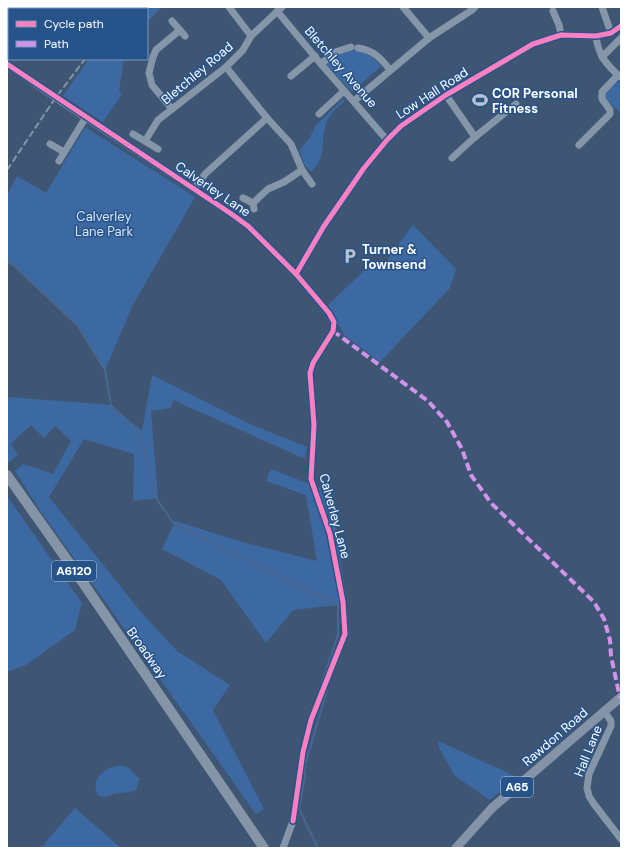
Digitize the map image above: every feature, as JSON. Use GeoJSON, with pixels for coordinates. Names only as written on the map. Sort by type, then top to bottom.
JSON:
{"type":"FeatureCollection","features":[{"type":"Feature","properties":{"kind":"highway","name":"Broadway"},"geometry":{"type":"LineString","coordinates":[[7,475],[264,848]]}},
{"type":"Feature","properties":{"kind":"main road","name":"Rawdon Road"},"geometry":{"type":"LineString","coordinates":[[456,848],[492,808],[621,697]]}},
{"type":"Feature","properties":{"kind":"street"},"geometry":{"type":"LineString","coordinates":[[229,7],[251,36]]}},
{"type":"Feature","properties":{"kind":"street"},"geometry":{"type":"LineString","coordinates":[[403,7],[429,38]]}},
{"type":"Feature","properties":{"kind":"street"},"geometry":{"type":"LineString","coordinates":[[354,101],[429,38],[475,7]]}},
{"type":"Feature","properties":{"kind":"street"},"geometry":{"type":"LineString","coordinates":[[602,7],[611,33]]}},
{"type":"Feature","properties":{"kind":"street","name":"Bletchley Road"},"geometry":{"type":"LineString","coordinates":[[145,141],[158,120],[226,67],[243,50],[251,36],[280,9]]}},
{"type":"Feature","properties":{"kind":"street","name":"Bletchley Avenue"},"geometry":{"type":"LineString","coordinates":[[280,9],[321,64],[387,140]]}},
{"type":"Feature","properties":{"kind":"street"},"geometry":{"type":"LineString","coordinates":[[553,11],[559,25],[561,35]]}},
{"type":"Feature","properties":{"kind":"street"},"geometry":{"type":"LineString","coordinates":[[172,21],[186,36]]}},
{"type":"Feature","properties":{"kind":"street","name":"Low Hall Road"},"geometry":{"type":"LineString","coordinates":[[296,274],[324,226],[364,168],[400,126],[446,95],[533,44],[561,35],[596,36],[611,33],[621,26]]}},
{"type":"Feature","properties":{"kind":"street"},"geometry":{"type":"LineString","coordinates":[[172,109],[152,85],[149,73],[156,50],[180,30]]}},
{"type":"Feature","properties":{"kind":"street"},"geometry":{"type":"LineString","coordinates":[[579,145],[610,114],[610,110],[602,99],[602,92],[620,76],[599,54],[596,36]]}},
{"type":"Feature","properties":{"kind":"street"},"geometry":{"type":"LineString","coordinates":[[602,57],[621,38]]}},
{"type":"Feature","properties":{"kind":"street"},"geometry":{"type":"LineString","coordinates":[[321,64],[335,52],[354,48],[368,50],[378,56],[390,70]]}},
{"type":"Feature","properties":{"kind":"street"},"geometry":{"type":"LineString","coordinates":[[291,76],[315,56]]}},
{"type":"Feature","properties":{"kind":"street","name":"Calverley Lane"},"geometry":{"type":"LineString","coordinates":[[7,64],[248,226],[296,274],[329,313],[334,322],[333,331],[313,363],[310,373],[314,425],[311,479],[330,534],[343,602],[345,634],[311,720],[303,752],[293,821],[283,848]]}},
{"type":"Feature","properties":{"kind":"street"},"geometry":{"type":"LineString","coordinates":[[226,67],[267,118],[291,144],[302,170],[312,184]]}},
{"type":"Feature","properties":{"kind":"street"},"geometry":{"type":"LineString","coordinates":[[319,114],[344,91]]}},
{"type":"Feature","properties":{"kind":"street","name":"Low Hall Road"},"geometry":{"type":"LineString","coordinates":[[446,95],[475,137]]}},
{"type":"Feature","properties":{"kind":"street"},"geometry":{"type":"LineString","coordinates":[[452,158],[475,137],[516,104]]}},
{"type":"Feature","properties":{"kind":"street"},"geometry":{"type":"LineString","coordinates":[[59,161],[86,117]]}},
{"type":"Feature","properties":{"kind":"street"},"geometry":{"type":"LineString","coordinates":[[194,189],[205,174],[267,118]]}},
{"type":"Feature","properties":{"kind":"street"},"geometry":{"type":"LineString","coordinates":[[133,134],[158,149]]}},
{"type":"Feature","properties":{"kind":"street"},"geometry":{"type":"LineString","coordinates":[[50,144],[64,152]]}},
{"type":"Feature","properties":{"kind":"street"},"geometry":{"type":"LineString","coordinates":[[243,198],[254,206],[268,189],[284,182],[302,170]]}},
{"type":"Feature","properties":{"kind":"street","name":"Hall Lane"},"geometry":{"type":"LineString","coordinates":[[604,711],[611,721],[611,726],[589,774],[587,788],[594,804],[621,839]]}},
{"type":"Feature","properties":{"kind":"green space"},"geometry":{"type":"Polygon","coordinates":[[[162,7],[148,21],[148,8],[134,8],[162,7]]]}},
{"type":"Feature","properties":{"kind":"green space"},"geometry":{"type":"Polygon","coordinates":[[[351,50],[368,55],[375,59],[381,66],[352,92],[325,63],[332,56],[351,50]]]}},
{"type":"Feature","properties":{"kind":"green space"},"geometry":{"type":"Polygon","coordinates":[[[88,60],[124,60],[119,91],[122,94],[103,122],[63,96],[88,60]]]}},
{"type":"Feature","properties":{"kind":"green space"},"geometry":{"type":"Polygon","coordinates":[[[616,81],[621,84],[621,113],[605,99],[604,94],[616,81]]]}},
{"type":"Feature","properties":{"kind":"green space"},"geometry":{"type":"Polygon","coordinates":[[[343,99],[345,101],[328,119],[324,130],[321,158],[311,172],[304,164],[299,150],[309,139],[316,125],[343,99]]]}},
{"type":"Feature","properties":{"kind":"green space","name":"Calverley Lane Park"},"geometry":{"type":"Polygon","coordinates":[[[85,127],[195,197],[133,305],[105,370],[77,325],[12,264],[7,262],[7,195],[17,176],[46,193],[85,127]]]}},
{"type":"Feature","properties":{"kind":"green space"},"geometry":{"type":"Polygon","coordinates":[[[413,225],[456,269],[450,288],[380,362],[345,336],[328,305],[369,266],[382,267],[413,225]]]}},
{"type":"Feature","properties":{"kind":"green space"},"geometry":{"type":"Polygon","coordinates":[[[152,375],[252,425],[307,447],[305,459],[173,400],[171,408],[151,411],[158,498],[133,501],[134,454],[84,439],[49,497],[141,612],[177,651],[230,685],[213,710],[264,809],[256,814],[37,506],[15,471],[24,464],[53,474],[71,441],[55,426],[44,438],[31,425],[11,444],[18,455],[9,462],[7,459],[7,394],[8,397],[111,405],[142,431],[152,375]]]}},
{"type":"Feature","properties":{"kind":"green space"},"geometry":{"type":"Polygon","coordinates":[[[271,469],[320,488],[335,525],[347,604],[293,610],[266,643],[221,580],[162,549],[175,521],[242,542],[317,561],[306,495],[266,481],[271,469]]]}},
{"type":"Feature","properties":{"kind":"green space"},"geometry":{"type":"Polygon","coordinates":[[[7,496],[82,603],[75,630],[26,665],[7,672],[7,496]]]}},
{"type":"Feature","properties":{"kind":"green space"},"geometry":{"type":"Polygon","coordinates":[[[438,741],[517,777],[490,800],[455,776],[440,750],[438,741]]]}},
{"type":"Feature","properties":{"kind":"green space"},"geometry":{"type":"Polygon","coordinates":[[[121,765],[129,768],[137,777],[140,778],[135,793],[135,790],[105,797],[98,796],[96,790],[97,779],[104,771],[121,765]]]}},
{"type":"Feature","properties":{"kind":"green space"},"geometry":{"type":"Polygon","coordinates":[[[75,808],[121,848],[41,848],[75,808]]]}},
{"type":"Feature","properties":{"kind":"waterway"},"geometry":{"type":"LineString","coordinates":[[7,262],[12,264],[77,325],[105,370],[111,405],[141,436],[156,498],[174,524],[338,605],[338,635],[322,683]]}},
{"type":"Feature","properties":{"kind":"waterway"},"geometry":{"type":"LineString","coordinates":[[318,848],[299,809],[305,776],[305,765],[327,690]]}},
{"type":"Feature","properties":{"kind":"railway"},"geometry":{"type":"LineString","coordinates":[[7,170],[54,100],[84,60]]}},
{"type":"Feature","properties":{"kind":"marked path"},"geometry":{"type":"LineString","coordinates":[[333,331],[428,401],[447,422],[462,449],[471,475],[491,503],[594,602],[604,619],[610,640],[611,656],[620,698]]}},
{"type":"Feature","properties":{"kind":"cycle path"},"geometry":{"type":"LineString","coordinates":[[296,274],[324,226],[364,168],[387,140],[401,126],[446,95],[533,44],[561,35],[596,36],[611,33],[621,26]]}},
{"type":"Feature","properties":{"kind":"cycle path"},"geometry":{"type":"LineString","coordinates":[[7,64],[248,226],[296,274],[329,313],[334,322],[333,331],[313,363],[310,373],[314,425],[311,479],[330,534],[343,602],[345,634],[311,720],[303,752],[293,821]]}},
{"type":"Feature","properties":{"kind":"place","name":"COR Personal Fitness"},"geometry":{"type":"Point","coordinates":[480,100]}},
{"type":"Feature","properties":{"kind":"place","name":"Turner & Townsend"},"geometry":{"type":"Point","coordinates":[350,256]}}]}
